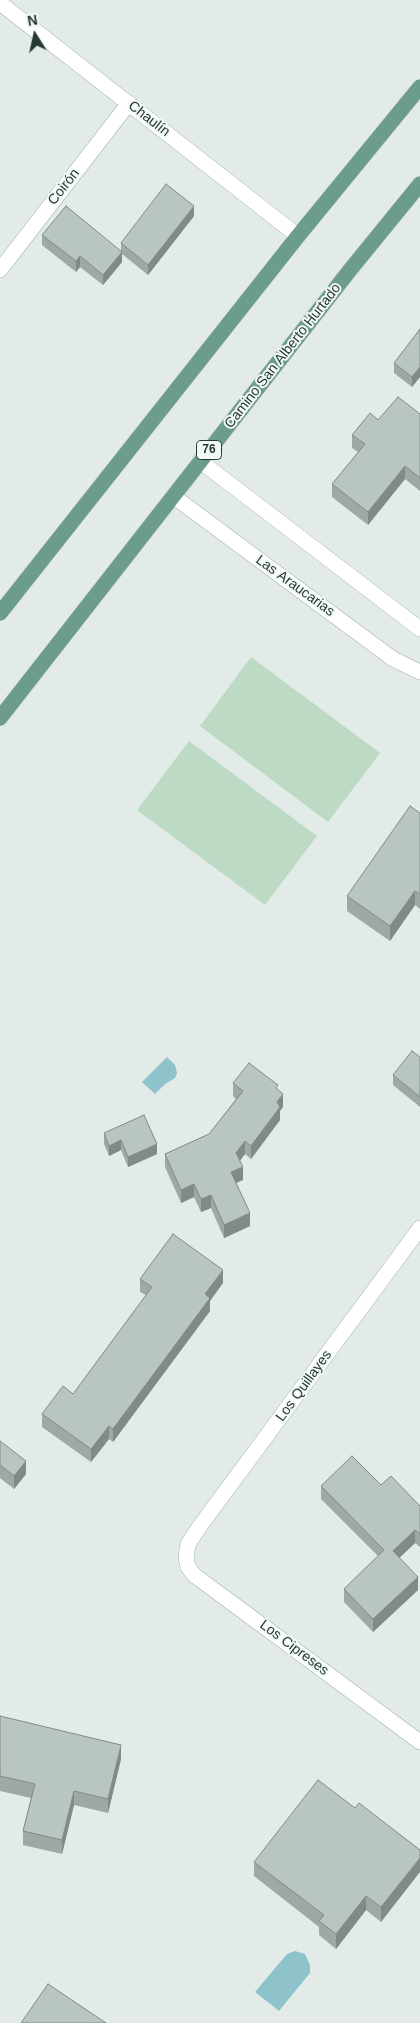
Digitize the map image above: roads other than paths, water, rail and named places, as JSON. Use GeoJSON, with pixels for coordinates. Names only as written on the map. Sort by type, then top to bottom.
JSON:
{"type":"FeatureCollection","features":[{"type":"Feature","properties":{"kind":"main road"},"geometry":{"type":"LineString","coordinates":[[0,613],[298,236],[420,87]]}},
{"type":"Feature","properties":{"kind":"main road","name":"Camino San Alberto Hurtado"},"geometry":{"type":"LineString","coordinates":[[0,718],[350,270],[420,184]]}},
{"type":"Feature","properties":{"kind":"street","name":"Chaulín"},"geometry":{"type":"LineString","coordinates":[[0,3],[298,236]]}},
{"type":"Feature","properties":{"kind":"street","name":"Coirón"},"geometry":{"type":"LineString","coordinates":[[0,270],[129,103]]}},
{"type":"Feature","properties":{"kind":"street"},"geometry":{"type":"LineString","coordinates":[[200,461],[420,629]]}},
{"type":"Feature","properties":{"kind":"street","name":"Las Araucarias"},"geometry":{"type":"LineString","coordinates":[[173,496],[393,659],[420,672]]}},
{"type":"Feature","properties":{"kind":"street","name":"Los Quillayes"},"geometry":{"type":"LineString","coordinates":[[188,1544],[420,1228]]}},
{"type":"Feature","properties":{"kind":"street","name":"Los Cipreses"},"geometry":{"type":"LineString","coordinates":[[188,1544],[186,1557],[188,1567],[194,1574],[420,1742]]}},
{"type":"Feature","properties":{"kind":"water"},"geometry":{"type":"Polygon","coordinates":[[[167,1057],[175,1065],[177,1073],[175,1078],[165,1084],[155,1094],[142,1082],[167,1057]]]}},
{"type":"Feature","properties":{"kind":"water"},"geometry":{"type":"Polygon","coordinates":[[[295,1951],[305,1954],[310,1965],[310,1973],[279,2011],[255,1992],[287,1954],[295,1951]]]}}]}
